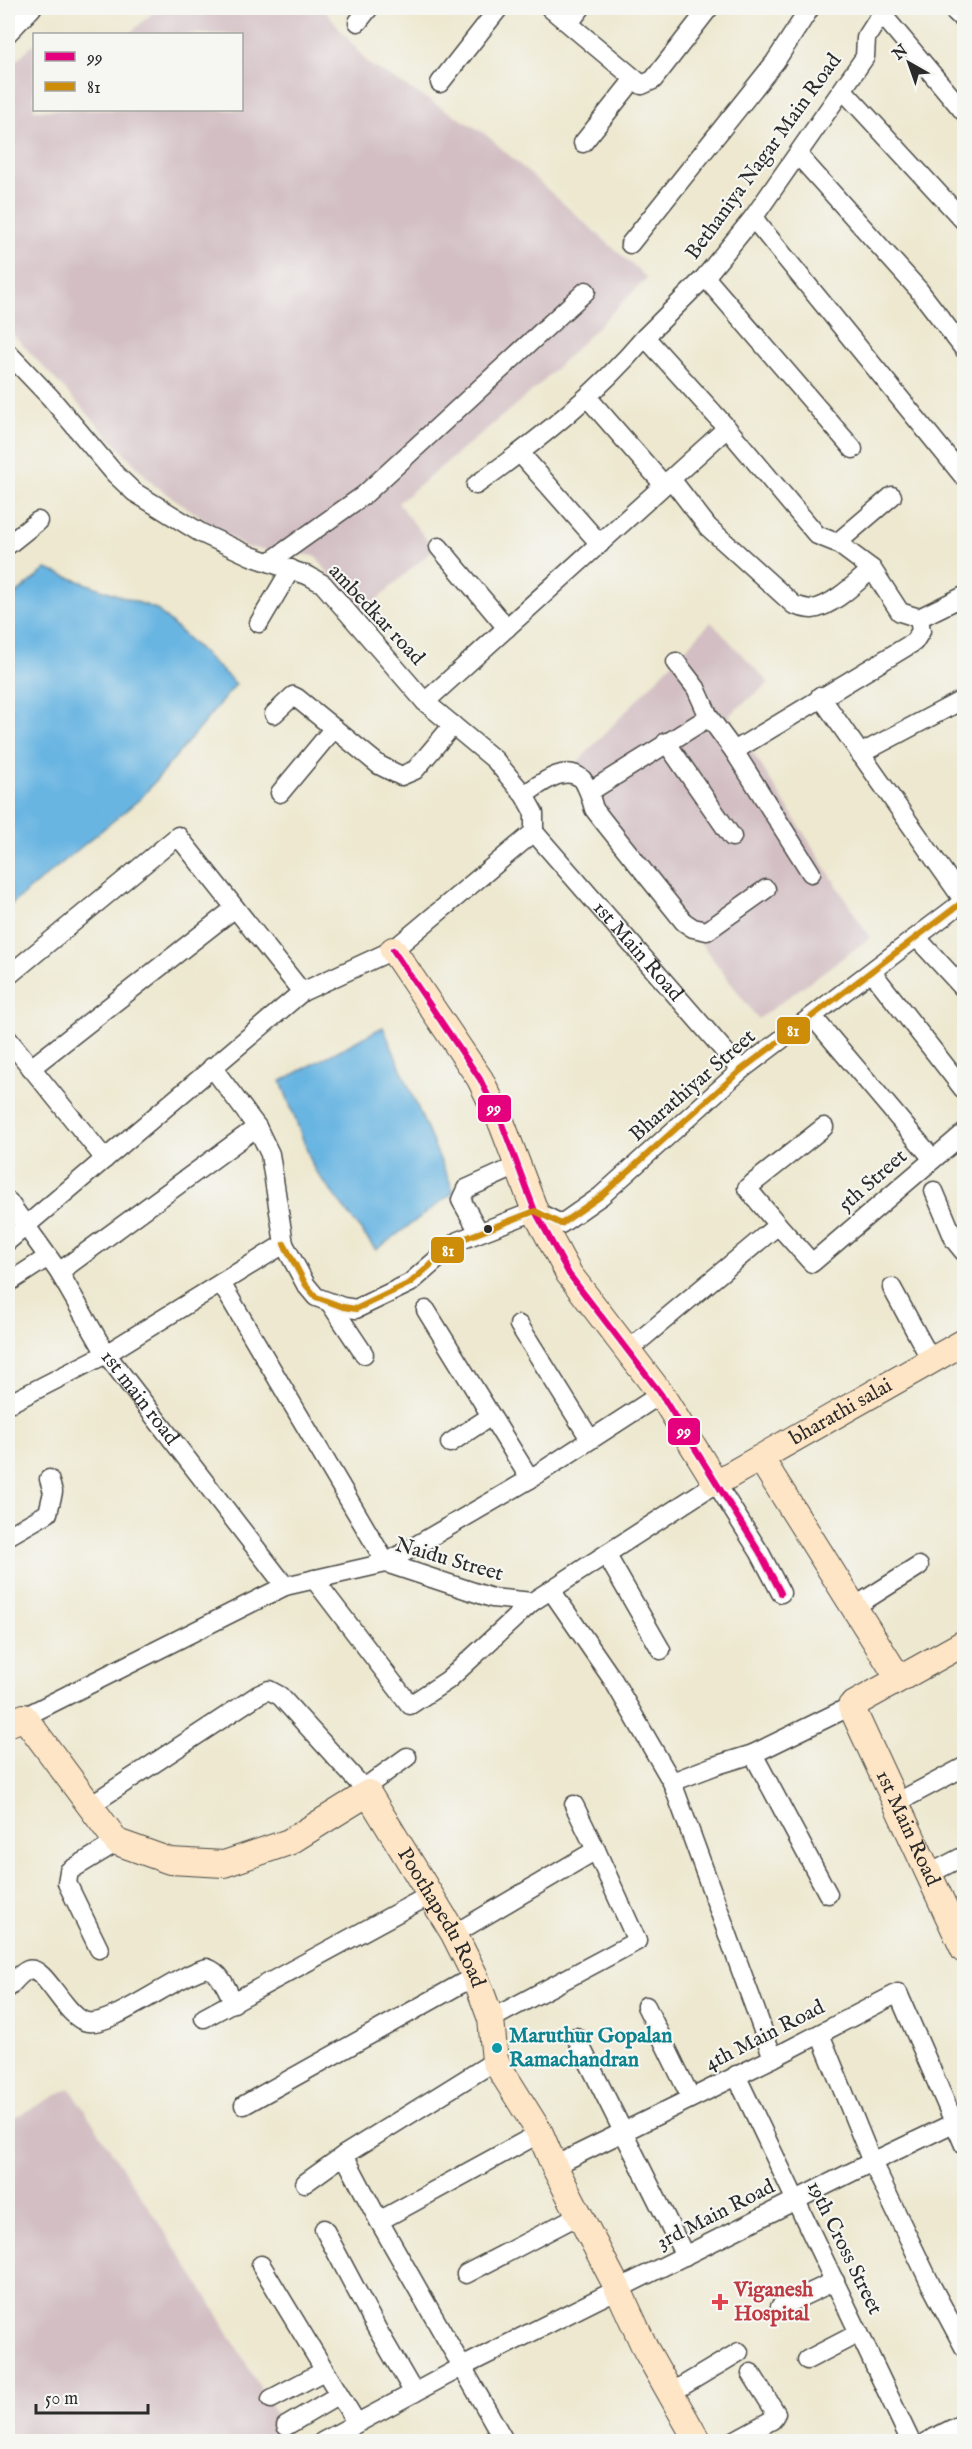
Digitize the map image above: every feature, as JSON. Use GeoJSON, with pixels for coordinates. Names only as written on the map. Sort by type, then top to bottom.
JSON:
{"type":"FeatureCollection","features":[{"type":"Feature","properties":{"kind":"street"},"geometry":{"type":"LineString","coordinates":[[8,33],[32,8]]}},
{"type":"Feature","properties":{"kind":"street"},"geometry":{"type":"LineString","coordinates":[[440,83],[499,8]]}},
{"type":"Feature","properties":{"kind":"street"},"geometry":{"type":"LineString","coordinates":[[550,8],[636,81],[647,84],[709,8]]}},
{"type":"Feature","properties":{"kind":"street"},"geometry":{"type":"LineString","coordinates":[[569,23],[582,8]]}},
{"type":"Feature","properties":{"kind":"street"},"geometry":{"type":"LineString","coordinates":[[630,244],[775,62],[810,8]]}},
{"type":"Feature","properties":{"kind":"street"},"geometry":{"type":"LineString","coordinates":[[951,8],[964,20]]}},
{"type":"Feature","properties":{"kind":"street"},"geometry":{"type":"LineString","coordinates":[[883,10],[964,112]]}},
{"type":"Feature","properties":{"kind":"street","name":"Bethaniya Nagar Main Road"},"geometry":{"type":"LineString","coordinates":[[476,485],[588,398],[705,277],[753,218],[865,57],[866,38],[883,10]]}},
{"type":"Feature","properties":{"kind":"street"},"geometry":{"type":"LineString","coordinates":[[583,143],[636,81]]}},
{"type":"Feature","properties":{"kind":"street"},"geometry":{"type":"LineString","coordinates":[[843,90],[964,221]]}},
{"type":"Feature","properties":{"kind":"street"},"geometry":{"type":"LineString","coordinates":[[798,155],[918,289],[964,349]]}},
{"type":"Feature","properties":{"kind":"street"},"geometry":{"type":"LineString","coordinates":[[753,218],[964,477]]}},
{"type":"Feature","properties":{"kind":"street"},"geometry":{"type":"LineString","coordinates":[[705,277],[853,449]]}},
{"type":"Feature","properties":{"kind":"street"},"geometry":{"type":"LineString","coordinates":[[271,561],[364,495],[586,291]]}},
{"type":"Feature","properties":{"kind":"street"},"geometry":{"type":"LineString","coordinates":[[645,338],[727,428],[817,535],[837,543],[872,569],[900,612],[919,618],[964,596]]}},
{"type":"Feature","properties":{"kind":"street","name":"ambedkar road"},"geometry":{"type":"LineString","coordinates":[[8,353],[50,397],[115,474],[134,492],[201,533],[251,556],[309,576],[322,584],[426,702],[495,760],[524,795],[534,813],[534,832]]}},
{"type":"Feature","properties":{"kind":"street"},"geometry":{"type":"LineString","coordinates":[[588,398],[708,527],[774,590],[794,605],[810,609],[820,607],[850,588],[872,569]]}},
{"type":"Feature","properties":{"kind":"street"},"geometry":{"type":"LineString","coordinates":[[426,702],[727,428]]}},
{"type":"Feature","properties":{"kind":"street"},"geometry":{"type":"LineString","coordinates":[[520,453],[600,544]]}},
{"type":"Feature","properties":{"kind":"street"},"geometry":{"type":"LineString","coordinates":[[837,543],[892,496]]}},
{"type":"Feature","properties":{"kind":"street"},"geometry":{"type":"LineString","coordinates":[[8,545],[38,521]]}},
{"type":"Feature","properties":{"kind":"street"},"geometry":{"type":"LineString","coordinates":[[439,547],[507,628]]}},
{"type":"Feature","properties":{"kind":"street"},"geometry":{"type":"LineString","coordinates":[[259,623],[291,569]]}},
{"type":"Feature","properties":{"kind":"street"},"geometry":{"type":"LineString","coordinates":[[734,751],[820,696],[914,642],[921,631],[919,618]]}},
{"type":"Feature","properties":{"kind":"street"},"geometry":{"type":"LineString","coordinates":[[676,662],[696,688],[709,717],[734,751],[811,873]]}},
{"type":"Feature","properties":{"kind":"street"},"geometry":{"type":"LineString","coordinates":[[273,714],[293,696],[379,765],[401,776],[415,770],[453,725]]}},
{"type":"Feature","properties":{"kind":"street"},"geometry":{"type":"LineString","coordinates":[[820,696],[964,901]]}},
{"type":"Feature","properties":{"kind":"street"},"geometry":{"type":"LineString","coordinates":[[860,754],[964,699]]}},
{"type":"Feature","properties":{"kind":"street"},"geometry":{"type":"LineString","coordinates":[[589,792],[709,717]]}},
{"type":"Feature","properties":{"kind":"street"},"geometry":{"type":"LineString","coordinates":[[280,793],[334,728]]}},
{"type":"Feature","properties":{"kind":"street"},"geometry":{"type":"LineString","coordinates":[[666,742],[732,837]]}},
{"type":"Feature","properties":{"kind":"street"},"geometry":{"type":"LineString","coordinates":[[524,795],[559,774],[570,774],[582,779],[594,809],[684,922],[693,928],[707,931],[766,889]]}},
{"type":"Feature","properties":{"kind":"street"},"geometry":{"type":"LineString","coordinates":[[8,1241],[302,992],[393,950],[534,832]]}},
{"type":"Feature","properties":{"kind":"street","name":"1st Main Road"},"geometry":{"type":"LineString","coordinates":[[534,832],[741,1070]]}},
{"type":"Feature","properties":{"kind":"street"},"geometry":{"type":"LineString","coordinates":[[8,976],[178,836],[302,992]]}},
{"type":"Feature","properties":{"kind":"street","name":"Bharathiyar Street"},"geometry":{"type":"LineString","coordinates":[[534,1211],[561,1224],[601,1196],[741,1070],[964,901]]}},
{"type":"Feature","properties":{"kind":"street"},"geometry":{"type":"LineString","coordinates":[[31,1068],[235,908]]}},
{"type":"Feature","properties":{"kind":"street"},"geometry":{"type":"LineString","coordinates":[[917,938],[964,990]]}},
{"type":"Feature","properties":{"kind":"street"},"geometry":{"type":"LineString","coordinates":[[393,950],[480,1079],[502,1124],[534,1211],[569,1274],[661,1394],[760,1553],[782,1593]]}},
{"type":"Feature","properties":{"kind":"street"},"geometry":{"type":"LineString","coordinates":[[872,972],[964,1090]]}},
{"type":"Feature","properties":{"kind":"street"},"geometry":{"type":"LineString","coordinates":[[813,1017],[933,1159]]}},
{"type":"Feature","properties":{"kind":"street"},"geometry":{"type":"LineString","coordinates":[[8,1039],[105,1158]]}},
{"type":"Feature","properties":{"kind":"street"},"geometry":{"type":"LineString","coordinates":[[212,1067],[257,1127],[270,1154],[284,1245],[306,1285],[316,1297],[356,1309],[410,1283],[458,1240],[534,1211]]}},
{"type":"Feature","properties":{"kind":"street"},"geometry":{"type":"LineString","coordinates":[[8,1283],[54,1264],[257,1127]]}},
{"type":"Feature","properties":{"kind":"street"},"geometry":{"type":"LineString","coordinates":[[627,1351],[778,1225],[747,1188],[824,1127]]}},
{"type":"Feature","properties":{"kind":"street","name":"5th Street"},"geometry":{"type":"LineString","coordinates":[[778,1225],[812,1263],[964,1133]]}},
{"type":"Feature","properties":{"kind":"street"},"geometry":{"type":"LineString","coordinates":[[479,1232],[461,1200],[462,1195],[466,1189],[518,1166]]}},
{"type":"Feature","properties":{"kind":"street"},"geometry":{"type":"LineString","coordinates":[[934,1191],[955,1241],[964,1252]]}},
{"type":"Feature","properties":{"kind":"street","name":"1st main road"},"geometry":{"type":"LineString","coordinates":[[8,1201],[54,1264],[105,1354],[285,1586]]}},
{"type":"Feature","properties":{"kind":"street"},"geometry":{"type":"LineString","coordinates":[[12,1402],[105,1354],[284,1245]]}},
{"type":"Feature","properties":{"kind":"street"},"geometry":{"type":"LineString","coordinates":[[221,1283],[386,1563],[530,1479],[661,1394]]}},
{"type":"Feature","properties":{"kind":"street"},"geometry":{"type":"LineString","coordinates":[[892,1288],[931,1360]]}},
{"type":"Feature","properties":{"kind":"street"},"geometry":{"type":"LineString","coordinates":[[330,1302],[364,1354]]}},
{"type":"Feature","properties":{"kind":"street"},"geometry":{"type":"LineString","coordinates":[[426,1310],[530,1479]]}},
{"type":"Feature","properties":{"kind":"street"},"geometry":{"type":"LineString","coordinates":[[519,1325],[590,1439]]}},
{"type":"Feature","properties":{"kind":"street","name":"bharathi salai"},"geometry":{"type":"LineString","coordinates":[[716,1483],[964,1342]]}},
{"type":"Feature","properties":{"kind":"street"},"geometry":{"type":"LineString","coordinates":[[450,1443],[491,1416]]}},
{"type":"Feature","properties":{"kind":"street"},"geometry":{"type":"LineString","coordinates":[[761,1459],[899,1679]]}},
{"type":"Feature","properties":{"kind":"street"},"geometry":{"type":"LineString","coordinates":[[8,1536],[48,1512],[53,1492],[49,1479]]}},
{"type":"Feature","properties":{"kind":"street"},"geometry":{"type":"LineString","coordinates":[[314,1579],[410,1705],[448,1680],[532,1602],[716,1483]]}},
{"type":"Feature","properties":{"kind":"street"},"geometry":{"type":"LineString","coordinates":[[606,1554],[661,1650]]}},
{"type":"Feature","properties":{"kind":"street","name":"Naidu Street"},"geometry":{"type":"LineString","coordinates":[[16,1721],[285,1586],[314,1579],[386,1563],[492,1598],[532,1602]]}},
{"type":"Feature","properties":{"kind":"street"},"geometry":{"type":"LineString","coordinates":[[854,1606],[919,1566]]}},
{"type":"Feature","properties":{"kind":"street"},"geometry":{"type":"LineString","coordinates":[[551,1590],[613,1680],[672,1782],[773,2058]]}},
{"type":"Feature","properties":{"kind":"street"},"geometry":{"type":"LineString","coordinates":[[672,1782],[753,1754],[850,1706],[964,1643]]}},
{"type":"Feature","properties":{"kind":"street"},"geometry":{"type":"LineString","coordinates":[[89,1806],[269,1690],[280,1696],[366,1790]]}},
{"type":"Feature","properties":{"kind":"street","name":"1st Main Road"},"geometry":{"type":"LineString","coordinates":[[850,1706],[964,1947]]}},
{"type":"Feature","properties":{"kind":"street"},"geometry":{"type":"LineString","coordinates":[[16,1721],[117,1842],[170,1861],[224,1864],[289,1842],[366,1790],[407,1756]]}},
{"type":"Feature","properties":{"kind":"street"},"geometry":{"type":"LineString","coordinates":[[753,1754],[828,1894]]}},
{"type":"Feature","properties":{"kind":"street"},"geometry":{"type":"LineString","coordinates":[[896,1803],[964,1767]]}},
{"type":"Feature","properties":{"kind":"street","name":"Poothapedu Road"},"geometry":{"type":"LineString","coordinates":[[366,1790],[454,1934],[475,1976],[491,2019],[495,2061],[540,2133],[554,2166],[581,2214],[635,2328],[669,2394],[698,2442]]}},
{"type":"Feature","properties":{"kind":"street"},"geometry":{"type":"LineString","coordinates":[[491,2019],[637,1941],[574,1805]]}},
{"type":"Feature","properties":{"kind":"street"},"geometry":{"type":"LineString","coordinates":[[99,1949],[66,1878],[69,1871],[117,1842]]}},
{"type":"Feature","properties":{"kind":"street"},"geometry":{"type":"LineString","coordinates":[[454,1934],[596,1850]]}},
{"type":"Feature","properties":{"kind":"street"},"geometry":{"type":"LineString","coordinates":[[929,1874],[964,1856]]}},
{"type":"Feature","properties":{"kind":"street"},"geometry":{"type":"LineString","coordinates":[[204,2018],[430,1895]]}},
{"type":"Feature","properties":{"kind":"street"},"geometry":{"type":"LineString","coordinates":[[8,1988],[24,1972],[30,1969],[36,1970],[42,1974],[63,2004],[76,2016],[84,2022],[94,2023],[122,2012],[169,1984],[207,1968],[214,1970],[220,1977],[234,2003]]}},
{"type":"Feature","properties":{"kind":"street"},"geometry":{"type":"LineString","coordinates":[[244,2105],[475,1976]]}},
{"type":"Feature","properties":{"kind":"street","name":"4th Main Road"},"geometry":{"type":"LineString","coordinates":[[554,2166],[773,2058],[898,1993],[960,2121]]}},
{"type":"Feature","properties":{"kind":"street"},"geometry":{"type":"LineString","coordinates":[[646,2006],[692,2098]]}},
{"type":"Feature","properties":{"kind":"street"},"geometry":{"type":"LineString","coordinates":[[820,2034],[872,2162],[931,2285],[964,2347]]}},
{"type":"Feature","properties":{"kind":"street"},"geometry":{"type":"LineString","coordinates":[[576,2037],[685,2256]]}},
{"type":"Feature","properties":{"kind":"street"},"geometry":{"type":"LineString","coordinates":[[305,2184],[344,2155],[495,2061]]}},
{"type":"Feature","properties":{"kind":"street","name":"19th Cross Street"},"geometry":{"type":"LineString","coordinates":[[736,2075],[911,2442]]}},
{"type":"Feature","properties":{"kind":"street"},"geometry":{"type":"LineString","coordinates":[[960,2121],[964,2145]]}},
{"type":"Feature","properties":{"kind":"street","name":"3rd Main Road"},"geometry":{"type":"LineString","coordinates":[[322,2442],[462,2367],[872,2162],[960,2121]]}},
{"type":"Feature","properties":{"kind":"street"},"geometry":{"type":"LineString","coordinates":[[379,2221],[540,2133]]}},
{"type":"Feature","properties":{"kind":"street"},"geometry":{"type":"LineString","coordinates":[[344,2155],[505,2442]]}},
{"type":"Feature","properties":{"kind":"street"},"geometry":{"type":"LineString","coordinates":[[466,2274],[581,2214]]}},
{"type":"Feature","properties":{"kind":"street"},"geometry":{"type":"LineString","coordinates":[[324,2229],[414,2393]]}},
{"type":"Feature","properties":{"kind":"street"},"geometry":{"type":"LineString","coordinates":[[261,2265],[356,2422]]}},
{"type":"Feature","properties":{"kind":"street"},"geometry":{"type":"LineString","coordinates":[[780,2307],[835,2281]]}},
{"type":"Feature","properties":{"kind":"street"},"geometry":{"type":"LineString","coordinates":[[807,2360],[859,2333]]}},
{"type":"Feature","properties":{"kind":"street"},"geometry":{"type":"LineString","coordinates":[[669,2394],[739,2352]]}},
{"type":"Feature","properties":{"kind":"street"},"geometry":{"type":"LineString","coordinates":[[271,2399],[324,2371]]}},
{"type":"Feature","properties":{"kind":"street"},"geometry":{"type":"LineString","coordinates":[[732,2442],[772,2420],[776,2413],[751,2373]]}},
{"type":"Feature","properties":{"kind":"street"},"geometry":{"type":"LineString","coordinates":[[286,2426],[339,2395]]}},
{"type":"Feature","properties":{"kind":"street"},"geometry":{"type":"LineString","coordinates":[[926,2442],[964,2423]]}},
{"type":"Feature","properties":{"kind":"shaded area"},"geometry":{"type":"Polygon","coordinates":[[[158,8],[323,8],[369,64],[484,133],[647,278],[536,388],[398,503],[434,549],[360,614],[315,556],[245,547],[154,485],[8,329],[8,69],[33,44],[33,111],[243,111],[243,33],[130,33],[158,8]]]}},
{"type":"Feature","properties":{"kind":"shaded area"},"geometry":{"type":"Polygon","coordinates":[[[711,622],[769,683],[729,715],[870,938],[758,1019],[570,770],[711,622]]]}},
{"type":"Feature","properties":{"kind":"shaded area"},"geometry":{"type":"Polygon","coordinates":[[[70,2088],[208,2298],[291,2441],[8,2442],[8,2121],[70,2088]]]}},
{"type":"Feature","properties":{"kind":"water"},"geometry":{"type":"Polygon","coordinates":[[[46,569],[156,609],[236,684],[141,798],[8,907],[8,601],[46,569]]]}},
{"type":"Feature","properties":{"kind":"water"},"geometry":{"type":"Polygon","coordinates":[[[383,1027],[454,1192],[376,1250],[314,1169],[281,1081],[383,1027]]]}},
{"type":"Feature","properties":{"kind":"transit line","name":"81"},"geometry":{"type":"LineString","coordinates":[[284,1244],[306,1285],[316,1297],[343,1307],[356,1309],[410,1283],[458,1241],[535,1211],[561,1224],[601,1196],[741,1070],[964,901]]}},
{"type":"Feature","properties":{"kind":"transit line","name":"99"},"geometry":{"type":"LineString","coordinates":[[393,950],[480,1079],[502,1124],[535,1211],[569,1274],[661,1394],[760,1553],[781,1593]]}},
{"type":"Feature","properties":{"kind":"place","name":"Maruthur Gopalan Ramachandran"},"geometry":{"type":"Point","coordinates":[497,2048]}},
{"type":"Feature","properties":{"kind":"place","name":"Viganesh Hospital"},"geometry":{"type":"Point","coordinates":[720,2302]}}]}
